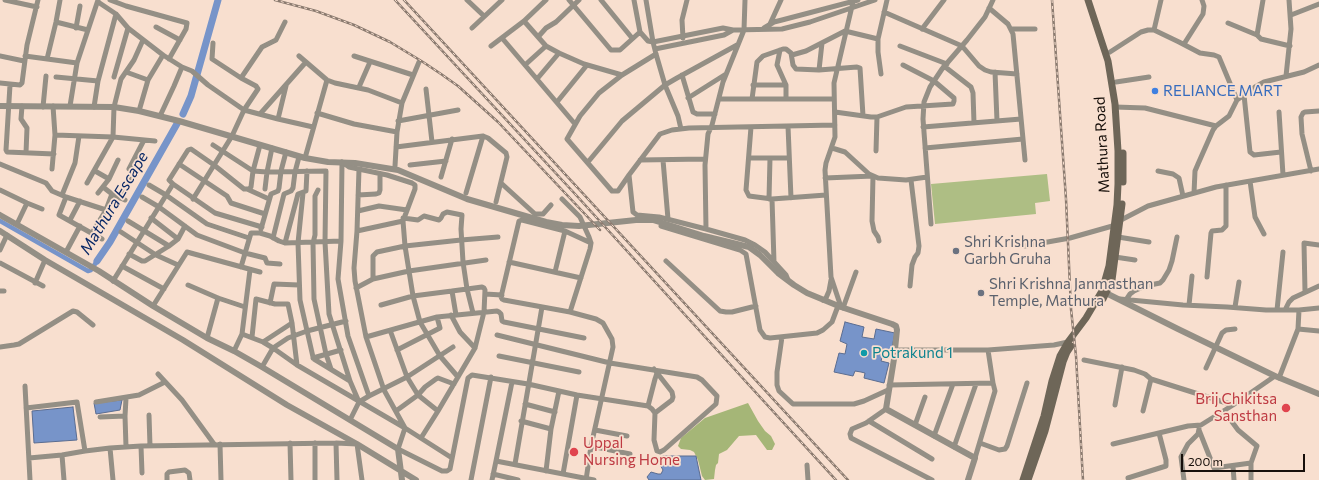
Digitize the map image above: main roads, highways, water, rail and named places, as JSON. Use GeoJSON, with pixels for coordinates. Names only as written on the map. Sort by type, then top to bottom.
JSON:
{"type":"FeatureCollection","features":[{"type":"Feature","properties":{"kind":"main road","name":"Mathura Road"},"geometry":{"type":"LineString","coordinates":[[1088,0],[1108,61],[1117,107]]}},
{"type":"Feature","properties":{"kind":"main road"},"geometry":{"type":"LineString","coordinates":[[1023,480],[1044,416],[1052,381],[1060,356],[1068,342],[1112,280],[1118,237],[1123,170],[1116,82],[1110,52],[1093,0]]}},
{"type":"Feature","properties":{"kind":"main road"},"geometry":{"type":"LineString","coordinates":[[1028,480],[1045,431],[1057,382],[1067,352],[1095,312],[1104,292],[1118,223]]}},
{"type":"Feature","properties":{"kind":"water","name":"Potrakund 1"},"geometry":{"type":"Polygon","coordinates":[[[845,322],[864,327],[862,337],[874,339],[876,329],[895,333],[891,352],[884,351],[881,361],[889,363],[884,383],[864,378],[865,373],[861,372],[855,371],[853,376],[834,372],[839,353],[845,354],[847,344],[840,341],[845,322]]]}},
{"type":"Feature","properties":{"kind":"water"},"geometry":{"type":"Polygon","coordinates":[[[122,400],[120,410],[96,414],[94,403],[122,400]]]}},
{"type":"Feature","properties":{"kind":"water"},"geometry":{"type":"Polygon","coordinates":[[[73,407],[77,440],[34,443],[32,411],[73,407]]]}},
{"type":"Feature","properties":{"kind":"water"},"geometry":{"type":"Polygon","coordinates":[[[663,456],[696,456],[701,480],[649,480],[647,477],[651,472],[661,474],[663,470],[659,461],[663,456]]]}},
{"type":"Feature","properties":{"kind":"waterway","name":"Mathura Escape"},"geometry":{"type":"LineString","coordinates":[[183,114],[191,96],[218,0]]}},
{"type":"Feature","properties":{"kind":"waterway","name":"Mathura Escape"},"geometry":{"type":"LineString","coordinates":[[97,261],[110,242],[178,122]]}},
{"type":"Feature","properties":{"kind":"waterway","name":"Mathura Escape"},"geometry":{"type":"LineString","coordinates":[[0,221],[88,271],[91,270],[97,261]]}},
{"type":"Feature","properties":{"kind":"railway"},"geometry":{"type":"LineString","coordinates":[[275,0],[316,11],[354,25],[390,42],[458,86],[498,122],[600,230]]}},
{"type":"Feature","properties":{"kind":"railway"},"geometry":{"type":"LineString","coordinates":[[395,0],[576,195],[836,480]]}},
{"type":"Feature","properties":{"kind":"railway"},"geometry":{"type":"LineString","coordinates":[[404,0],[848,480]]}},
{"type":"Feature","properties":{"kind":"railway"},"geometry":{"type":"LineString","coordinates":[[1052,0],[1083,480]]}},
{"type":"Feature","properties":{"kind":"place","name":"RELIANCE MART"},"geometry":{"type":"Point","coordinates":[1155,91]}},
{"type":"Feature","properties":{"kind":"place","name":"Shri Krishna Garbh Gruha"},"geometry":{"type":"Point","coordinates":[956,251]}},
{"type":"Feature","properties":{"kind":"place","name":"Shri Krishna Janmasthan Temple, Mathura"},"geometry":{"type":"Point","coordinates":[981,293]}},
{"type":"Feature","properties":{"kind":"place","name":"Potrakund 1"},"geometry":{"type":"Point","coordinates":[864,353]}},
{"type":"Feature","properties":{"kind":"place","name":"Brij Chikitsa Sansthan"},"geometry":{"type":"Point","coordinates":[1286,408]}},
{"type":"Feature","properties":{"kind":"place","name":"Uppal Nursing Home"},"geometry":{"type":"Point","coordinates":[574,452]}}]}
